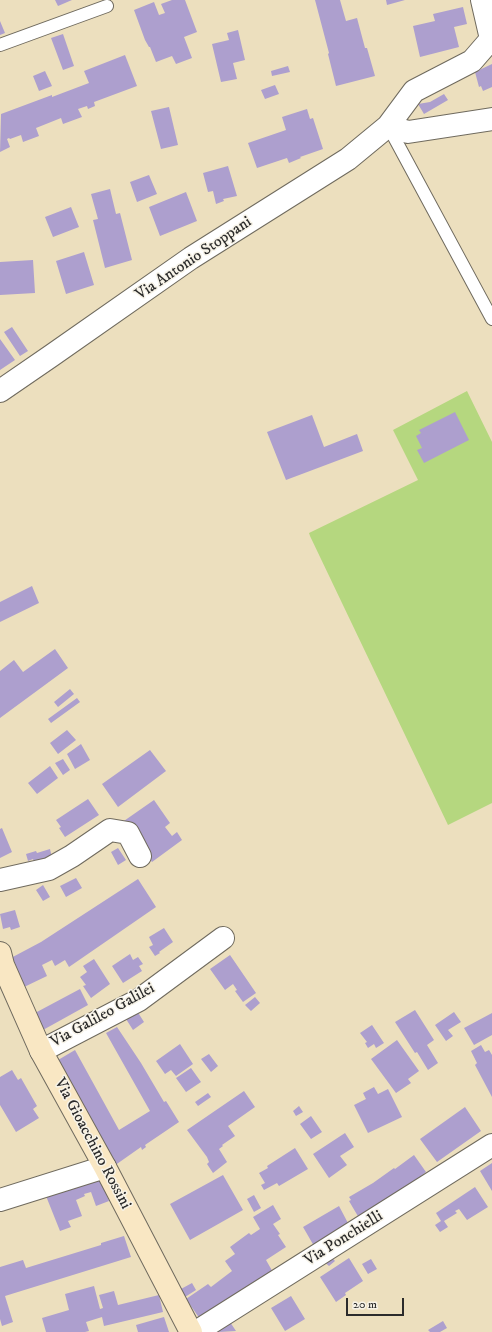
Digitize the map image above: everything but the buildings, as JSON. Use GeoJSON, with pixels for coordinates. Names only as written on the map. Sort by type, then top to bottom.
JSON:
{"type":"FeatureCollection","features":[{"type":"Feature","properties":{"kind":"main road","name":"Via Gioacchino Rossini"},"geometry":{"type":"LineString","coordinates":[[1,961],[41,1051],[105,1167],[191,1332]]}},
{"type":"Feature","properties":{"kind":"street","name":"Via Antonio Stoppani"},"geometry":{"type":"LineString","coordinates":[[0,390],[191,258],[348,159],[388,126],[414,91],[472,61],[491,39],[482,0]]}},
{"type":"Feature","properties":{"kind":"street"},"geometry":{"type":"LineString","coordinates":[[388,126],[408,132],[492,119]]}},
{"type":"Feature","properties":{"kind":"street"},"geometry":{"type":"LineString","coordinates":[[0,880],[49,869],[72,856],[110,830],[128,833],[140,856]]}},
{"type":"Feature","properties":{"kind":"street","name":"Via Galileo Galilei"},"geometry":{"type":"LineString","coordinates":[[41,1051],[139,1000],[223,938]]}},
{"type":"Feature","properties":{"kind":"street","name":"Via Ponchielli"},"geometry":{"type":"LineString","coordinates":[[196,1332],[492,1145]]}},
{"type":"Feature","properties":{"kind":"street"},"geometry":{"type":"LineString","coordinates":[[0,1200],[105,1167]]}},
{"type":"Feature","properties":{"kind":"lane"},"geometry":{"type":"LineString","coordinates":[[0,45],[107,6]]}},
{"type":"Feature","properties":{"kind":"lane"},"geometry":{"type":"LineString","coordinates":[[388,126],[492,319]]}},
{"type":"Feature","properties":{"kind":"green space"},"geometry":{"type":"Polygon","coordinates":[[[467,391],[492,442],[492,803],[448,825],[309,533],[418,480],[393,430],[467,391]]]}}]}
